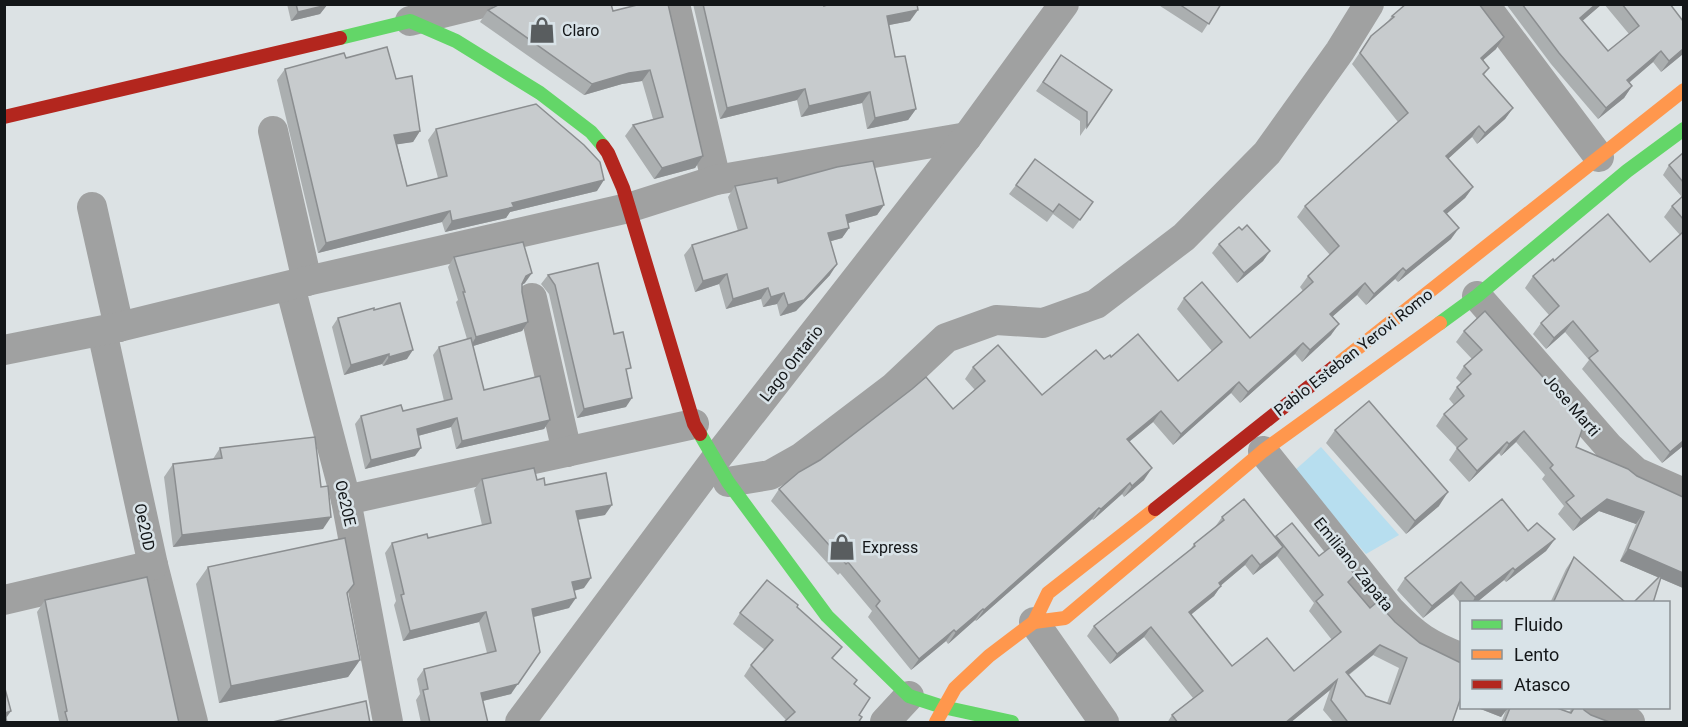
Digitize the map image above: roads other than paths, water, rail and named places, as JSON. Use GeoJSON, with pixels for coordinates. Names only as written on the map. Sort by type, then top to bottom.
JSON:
{"type":"FeatureCollection","features":[{"type":"Feature","properties":{"kind":"street"},"geometry":{"type":"LineString","coordinates":[[675,4],[716,180]]}},
{"type":"Feature","properties":{"kind":"street","name":"Lago Ontario"},"geometry":{"type":"LineString","coordinates":[[520,723],[722,471],[1064,4]]}},
{"type":"Feature","properties":{"kind":"street"},"geometry":{"type":"LineString","coordinates":[[722,471],[770,475],[802,457],[894,387],[946,338],[996,320],[1043,323],[1096,304],[1184,237],[1267,153],[1340,51],[1369,4]]}},
{"type":"Feature","properties":{"kind":"street"},"geometry":{"type":"LineString","coordinates":[[1484,4],[1608,168]]}},
{"type":"Feature","properties":{"kind":"street"},"geometry":{"type":"LineString","coordinates":[[4,117],[469,6]]}},
{"type":"Feature","properties":{"kind":"street"},"geometry":{"type":"LineString","coordinates":[[410,21],[456,41],[540,93],[591,132],[614,163],[694,424],[722,471],[827,616],[909,696],[1012,723]]}},
{"type":"Feature","properties":{"kind":"street","name":"Pablo Esteban Yerovi Romo"},"geometry":{"type":"LineString","coordinates":[[1034,622],[1065,618],[1263,452],[1477,296],[1608,168],[1683,90]]}},
{"type":"Feature","properties":{"kind":"street","name":"Pablo Esteban Yerovi Romo"},"geometry":{"type":"LineString","coordinates":[[936,723],[955,688],[989,656],[1034,622],[1048,593],[1608,168],[1683,129]]}},
{"type":"Feature","properties":{"kind":"street","name":"Oe20E"},"geometry":{"type":"LineString","coordinates":[[273,131],[299,283],[346,500],[388,723]]}},
{"type":"Feature","properties":{"kind":"street"},"geometry":{"type":"LineString","coordinates":[[4,350],[111,329],[299,283],[628,208],[716,180],[967,137]]}},
{"type":"Feature","properties":{"kind":"street","name":"Oe20D"},"geometry":{"type":"LineString","coordinates":[[92,207],[153,565],[192,723]]}},
{"type":"Feature","properties":{"kind":"street","name":"Jose Marti"},"geometry":{"type":"LineString","coordinates":[[1477,296],[1608,447],[1636,472],[1683,493]]}},
{"type":"Feature","properties":{"kind":"street"},"geometry":{"type":"LineString","coordinates":[[532,298],[567,452]]}},
{"type":"Feature","properties":{"kind":"street"},"geometry":{"type":"LineString","coordinates":[[346,500],[694,424]]}},
{"type":"Feature","properties":{"kind":"street","name":"Emiliano Zapata"},"geometry":{"type":"LineString","coordinates":[[1263,452],[1391,611],[1412,633],[1436,648],[1460,657]]}},
{"type":"Feature","properties":{"kind":"street"},"geometry":{"type":"LineString","coordinates":[[4,600],[153,565]]}},
{"type":"Feature","properties":{"kind":"street"},"geometry":{"type":"LineString","coordinates":[[1034,622],[1104,723]]}},
{"type":"Feature","properties":{"kind":"street"},"geometry":{"type":"LineString","coordinates":[[885,723],[909,696]]}},
{"type":"Feature","properties":{"kind":"street"},"geometry":{"type":"LineString","coordinates":[[1594,709],[1630,723]]}},
{"type":"Feature","properties":{"kind":"place","name":"Claro"},"geometry":{"type":"Point","coordinates":[542,30]}},
{"type":"Feature","properties":{"kind":"place","name":"Express"},"geometry":{"type":"Point","coordinates":[842,547]}}]}
